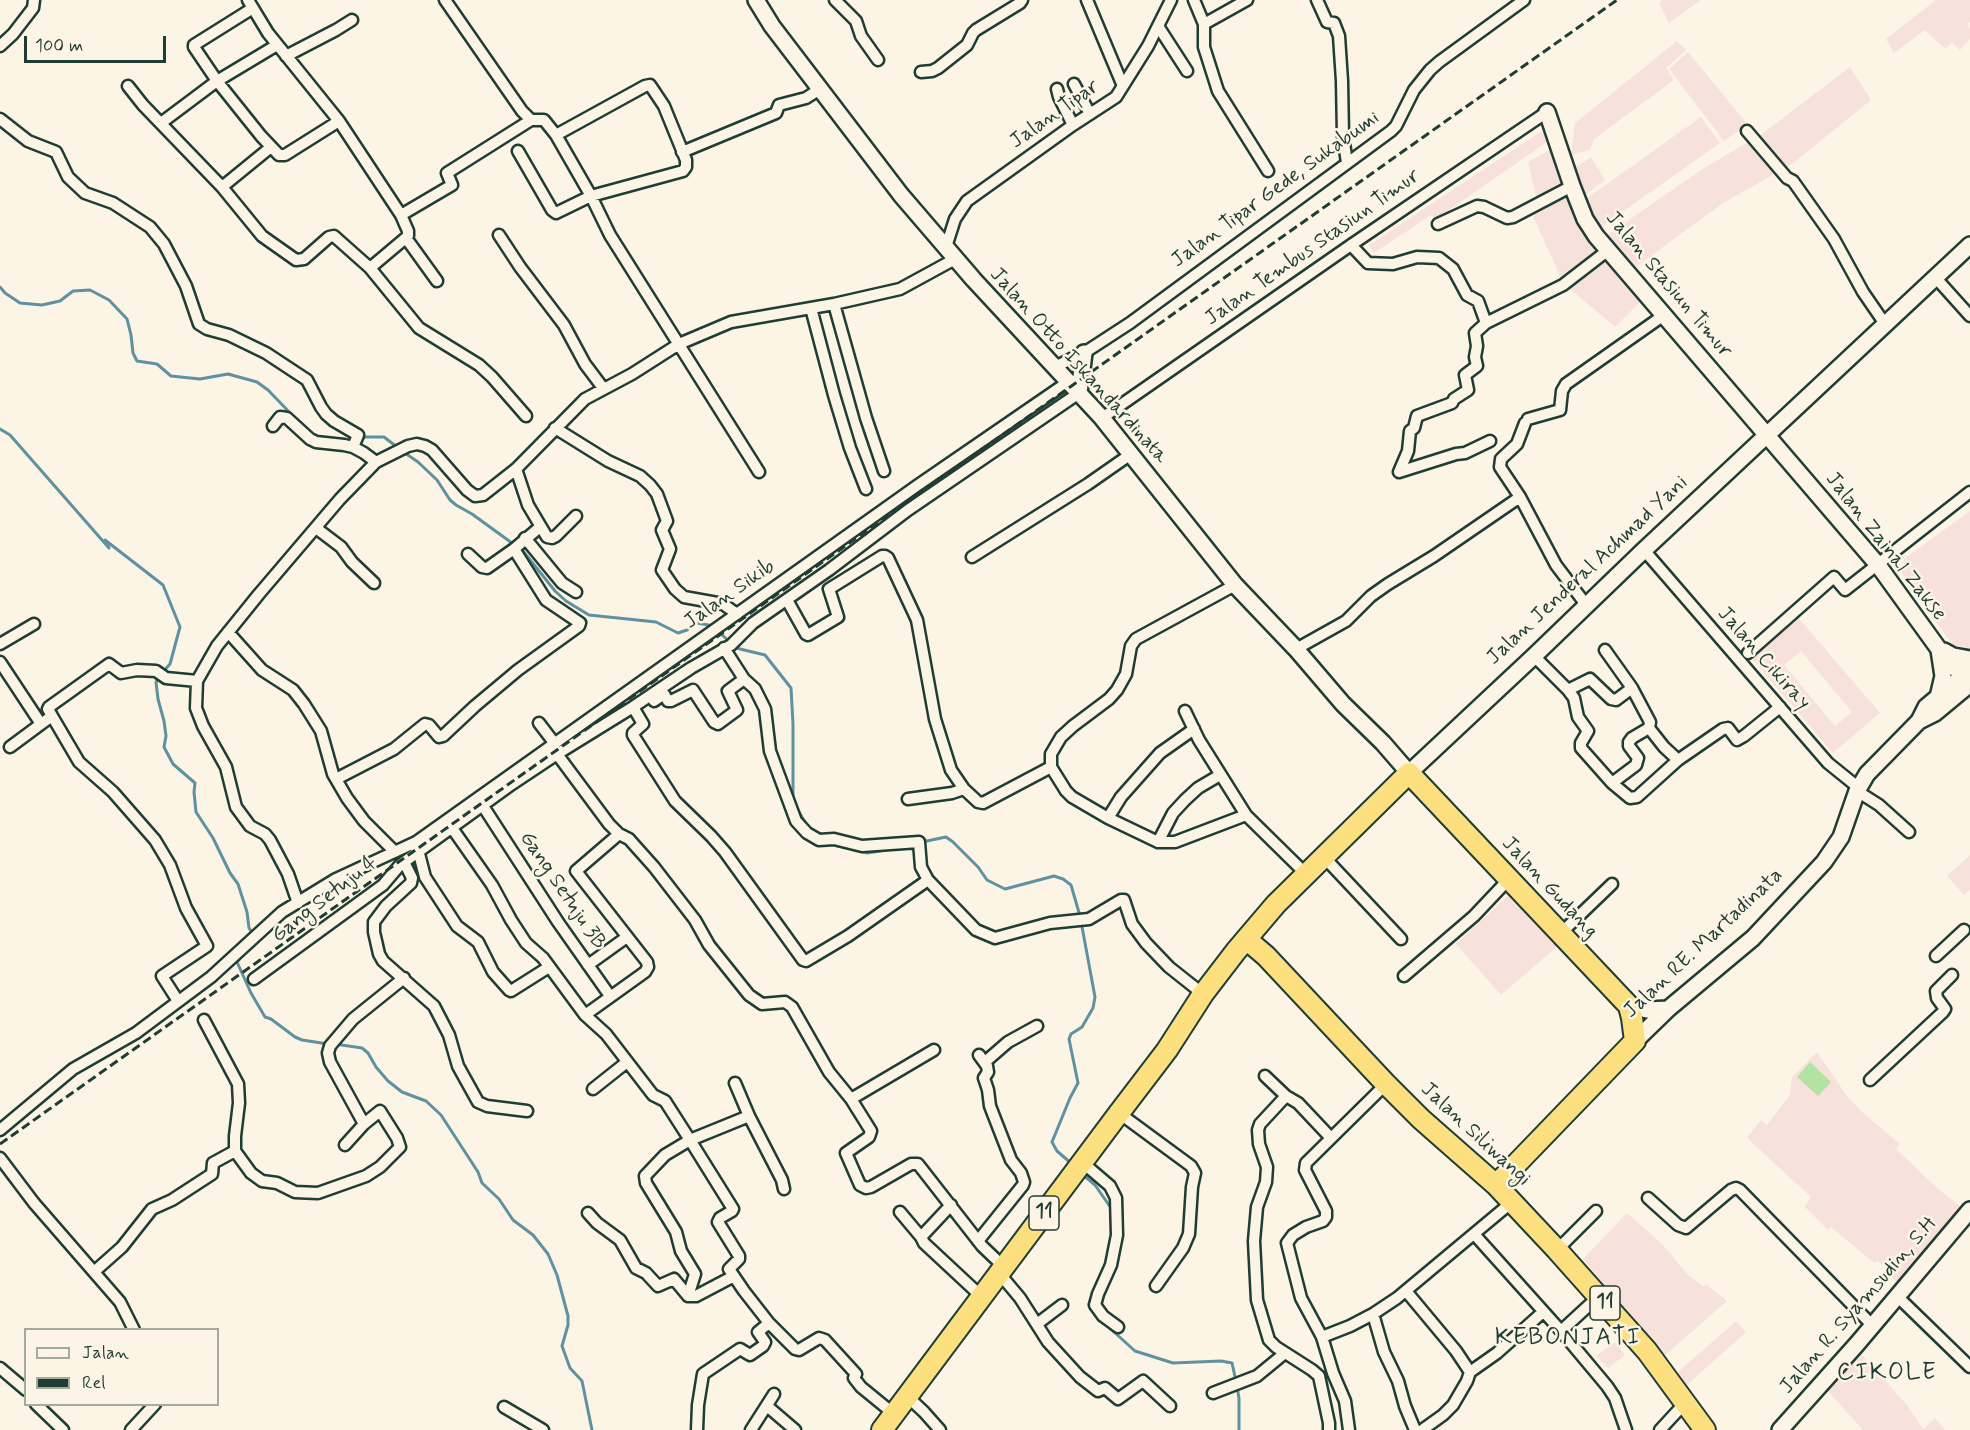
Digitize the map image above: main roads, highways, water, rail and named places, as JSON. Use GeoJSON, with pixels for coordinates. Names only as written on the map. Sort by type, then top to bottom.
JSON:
{"type":"FeatureCollection","features":[{"type":"Feature","properties":{"kind":"highway","name":"Jalan Jenderal Achmad Yani"},"geometry":{"type":"LineString","coordinates":[[1246,939],[1306,874],[1409,772]]}},
{"type":"Feature","properties":{"kind":"highway","name":"Jalan Gudang"},"geometry":{"type":"LineString","coordinates":[[1409,772],[1508,880],[1629,1006]]}},
{"type":"Feature","properties":{"kind":"highway","name":"11"},"geometry":{"type":"LineString","coordinates":[[888,1422],[1167,1050],[1203,994],[1246,939]]}},
{"type":"Feature","properties":{"kind":"highway","name":"Jalan Siliwangi"},"geometry":{"type":"LineString","coordinates":[[1246,939],[1266,956],[1386,1084],[1421,1119],[1496,1185],[1557,1250],[1647,1351],[1705,1430]]}},
{"type":"Feature","properties":{"kind":"highway"},"geometry":{"type":"LineString","coordinates":[[1629,1006],[1635,1029],[1635,1041]]}},
{"type":"Feature","properties":{"kind":"highway","name":"Jalan RE. Martadinata"},"geometry":{"type":"LineString","coordinates":[[1496,1185],[1635,1041]]}},
{"type":"Feature","properties":{"kind":"main road","name":"Jalan Otto Iskandardinata"},"geometry":{"type":"LineString","coordinates":[[756,0],[772,26],[901,195],[950,253],[1102,418],[1235,585],[1296,649],[1343,704],[1409,772]]}},
{"type":"Feature","properties":{"kind":"main road","name":"Jalan Stasiun Timur"},"geometry":{"type":"LineString","coordinates":[[1547,112],[1585,219],[1607,251],[1768,436]]}},
{"type":"Feature","properties":{"kind":"main road","name":"Jalan Jenderal Achmad Yani"},"geometry":{"type":"LineString","coordinates":[[1409,772],[1970,245]]}},
{"type":"Feature","properties":{"kind":"main road"},"geometry":{"type":"LineString","coordinates":[[1079,393],[1084,353]]}},
{"type":"Feature","properties":{"kind":"main road","name":"Jalan Zainal Zakse"},"geometry":{"type":"LineString","coordinates":[[1768,436],[1878,565],[1938,648],[1968,679]]}},
{"type":"Feature","properties":{"kind":"main road"},"geometry":{"type":"LineString","coordinates":[[1938,648],[1953,656],[1970,658]]}},
{"type":"Feature","properties":{"kind":"main road"},"geometry":{"type":"LineString","coordinates":[[1938,648],[1943,676],[1938,697]]}},
{"type":"Feature","properties":{"kind":"main road","name":"Jalan RE. Martadinata"},"geometry":{"type":"LineString","coordinates":[[1635,1041],[1668,1009],[1753,938],[1824,862],[1841,837],[1858,789],[1867,774],[1919,721],[1926,707],[1968,679]]}},
{"type":"Feature","properties":{"kind":"main road","name":"Jalan RE. Martadinata"},"geometry":{"type":"LineString","coordinates":[[1919,721],[1935,713],[1968,679]]}},
{"type":"Feature","properties":{"kind":"main road"},"geometry":{"type":"LineString","coordinates":[[1629,1006],[1647,1010],[1668,1009]]}},
{"type":"Feature","properties":{"kind":"main road","name":"Jalan R. Syamsudin, S.H"},"geometry":{"type":"LineString","coordinates":[[1780,1430],[1873,1326],[1970,1210]]}},
{"type":"Feature","properties":{"kind":"waterway"},"geometry":{"type":"LineString","coordinates":[[0,287],[20,303],[42,305],[60,301],[73,291],[90,290],[109,300],[127,319],[133,353],[137,361],[157,364],[171,376],[200,379],[228,374],[257,382],[294,417]]}},
{"type":"Feature","properties":{"kind":"waterway"},"geometry":{"type":"LineString","coordinates":[[0,429],[10,435],[109,548],[105,540],[163,585],[180,627],[170,664],[163,672]]}},
{"type":"Feature","properties":{"kind":"waterway"},"geometry":{"type":"LineString","coordinates":[[360,439],[384,437],[397,447]]}},
{"type":"Feature","properties":{"kind":"waterway"},"geometry":{"type":"LineString","coordinates":[[402,451],[437,480],[450,500],[523,551],[555,591],[566,601],[589,615],[656,622],[678,633],[697,623],[714,626]]}},
{"type":"Feature","properties":{"kind":"waterway"},"geometry":{"type":"LineString","coordinates":[[718,631],[736,648],[765,655],[791,688],[793,801]]}},
{"type":"Feature","properties":{"kind":"waterway"},"geometry":{"type":"LineString","coordinates":[[159,678],[156,682],[166,736],[164,747],[173,764],[195,783],[196,812],[238,884],[247,912],[249,928],[253,934]]}},
{"type":"Feature","properties":{"kind":"waterway"},"geometry":{"type":"LineString","coordinates":[[796,807],[808,827]]}},
{"type":"Feature","properties":{"kind":"waterway"},"geometry":{"type":"LineString","coordinates":[[922,842],[946,837],[978,867],[987,880],[1005,889],[1054,876],[1071,885],[1080,916],[1095,997],[1093,1008],[1082,1027],[1071,1034],[1069,1039],[1078,1083],[1052,1142],[1057,1151],[1073,1165]]}},
{"type":"Feature","properties":{"kind":"waterway"},"geometry":{"type":"LineString","coordinates":[[855,849],[867,853],[893,849]]}},
{"type":"Feature","properties":{"kind":"waterway"},"geometry":{"type":"LineString","coordinates":[[244,953],[237,962],[265,1017],[295,1037],[328,1044]]}},
{"type":"Feature","properties":{"kind":"waterway"},"geometry":{"type":"LineString","coordinates":[[335,1044],[362,1048],[388,1081],[402,1092],[426,1101],[441,1115],[478,1172],[482,1183],[499,1199],[513,1220],[533,1235],[548,1254],[557,1275],[568,1316],[562,1346],[570,1368],[582,1381],[592,1430]]}},
{"type":"Feature","properties":{"kind":"waterway"},"geometry":{"type":"LineString","coordinates":[[1082,1174],[1095,1185],[1111,1208],[1111,1216]]}},
{"type":"Feature","properties":{"kind":"waterway"},"geometry":{"type":"LineString","coordinates":[[1091,1307],[1089,1304],[1095,1288]]}},
{"type":"Feature","properties":{"kind":"waterway"},"geometry":{"type":"LineString","coordinates":[[1102,1321],[1135,1351],[1173,1363],[1221,1361],[1232,1363],[1236,1381]]}},
{"type":"Feature","properties":{"kind":"waterway"},"geometry":{"type":"LineString","coordinates":[[1237,1387],[1239,1430]]}},
{"type":"Feature","properties":{"kind":"railway"},"geometry":{"type":"LineString","coordinates":[[0,1144],[1617,0]]}},
{"type":"Feature","properties":{"kind":"district","name":"KEBONJATI"},"geometry":{"type":"Point","coordinates":[1568,1339]}},
{"type":"Feature","properties":{"kind":"district","name":"CIKOLE"},"geometry":{"type":"Point","coordinates":[1887,1374]}}]}
